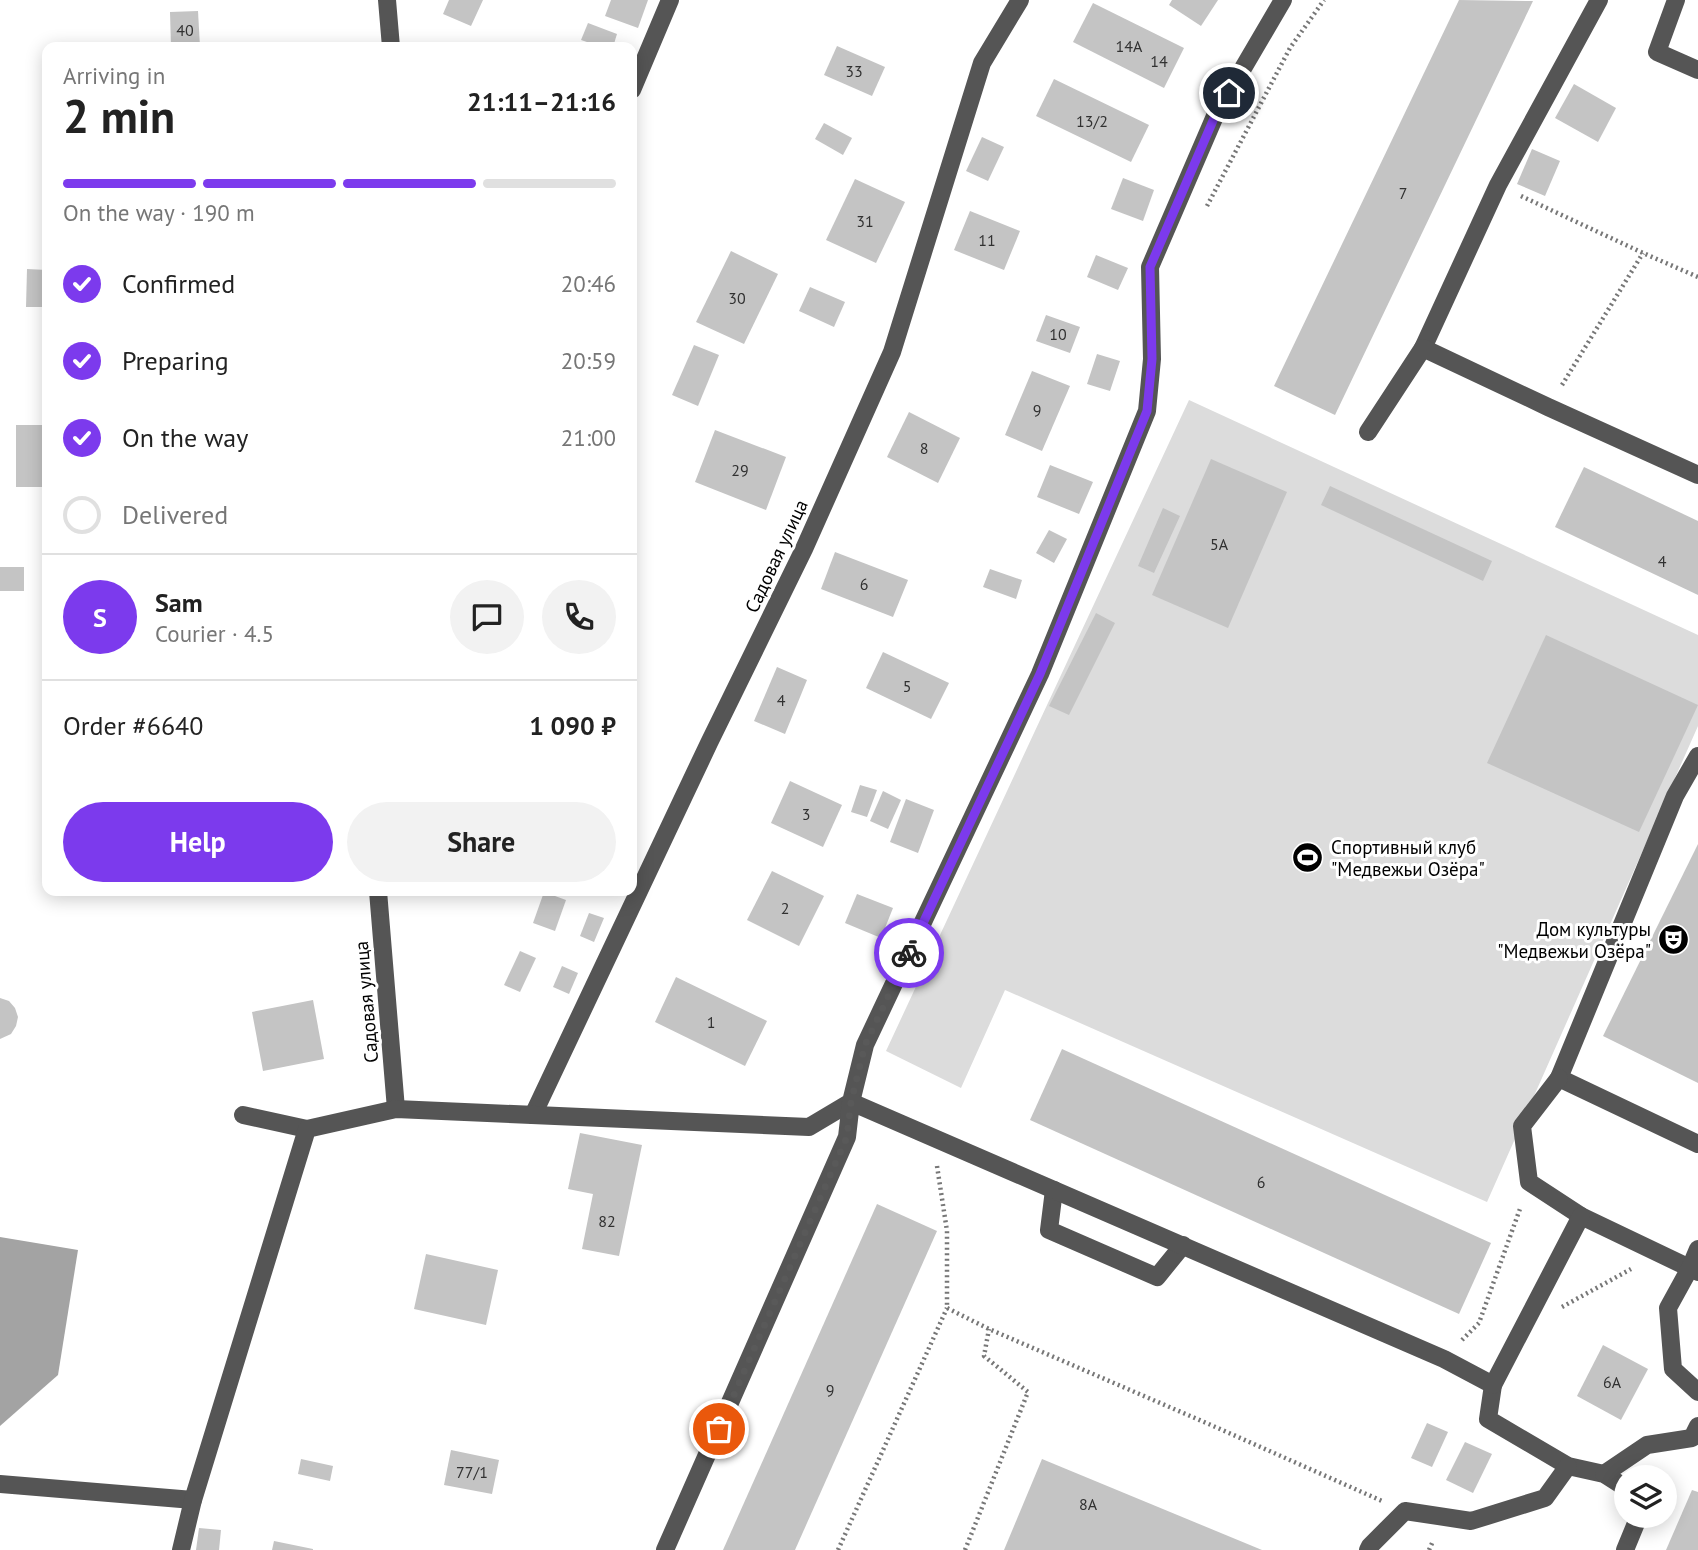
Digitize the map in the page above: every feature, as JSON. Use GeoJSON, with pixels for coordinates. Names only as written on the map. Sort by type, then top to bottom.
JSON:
{"type":"FeatureCollection","features":[{"type":"Feature","properties":{"kind":"street"},"geometry":{"type":"LineString","coordinates":[[387,0],[391,42]]}},
{"type":"Feature","properties":{"kind":"street"},"geometry":{"type":"LineString","coordinates":[[637,78],[670,0]]}},
{"type":"Feature","properties":{"kind":"street","name":"Садовая улица"},"geometry":{"type":"LineString","coordinates":[[637,895],[804,549],[892,352],[982,63],[1020,0]]}},
{"type":"Feature","properties":{"kind":"street"},"geometry":{"type":"LineString","coordinates":[[665,1550],[847,1137],[851,1102],[865,1045],[1040,674],[1147,411],[1152,359],[1150,267],[1215,116],[1283,0]]}},
{"type":"Feature","properties":{"kind":"street"},"geometry":{"type":"LineString","coordinates":[[1368,432],[1423,348],[1498,185],[1599,0]]}},
{"type":"Feature","properties":{"kind":"street"},"geometry":{"type":"LineString","coordinates":[[1676,0],[1657,52],[1698,70]]}},
{"type":"Feature","properties":{"kind":"street"},"geometry":{"type":"LineString","coordinates":[[1423,348],[1698,475]]}},
{"type":"Feature","properties":{"kind":"street"},"geometry":{"type":"LineString","coordinates":[[1694,1270],[1581,1216],[1529,1182],[1522,1126],[1559,1078],[1675,796],[1698,756]]}},
{"type":"Feature","properties":{"kind":"street","name":"Садовая улица"},"geometry":{"type":"LineString","coordinates":[[378,896],[396,1109]]}},
{"type":"Feature","properties":{"kind":"street","name":"Садовая улица"},"geometry":{"type":"LineString","coordinates":[[533,1115],[637,896]]}},
{"type":"Feature","properties":{"kind":"street"},"geometry":{"type":"LineString","coordinates":[[1559,1078],[1698,1144]]}},
{"type":"Feature","properties":{"kind":"street"},"geometry":{"type":"LineString","coordinates":[[243,1115],[307,1129],[396,1109],[809,1127],[851,1102]]}},
{"type":"Feature","properties":{"kind":"street"},"geometry":{"type":"LineString","coordinates":[[851,1102],[1444,1359],[1493,1385]]}},
{"type":"Feature","properties":{"kind":"street"},"geometry":{"type":"LineString","coordinates":[[181,1550],[193,1500],[307,1129]]}},
{"type":"Feature","properties":{"kind":"street"},"geometry":{"type":"LineString","coordinates":[[1054,1190],[1049,1230],[1157,1277],[1182,1245]]}},
{"type":"Feature","properties":{"kind":"street"},"geometry":{"type":"LineString","coordinates":[[1581,1216],[1493,1385],[1488,1419],[1567,1466],[1604,1474],[1614,1481]]}},
{"type":"Feature","properties":{"kind":"street"},"geometry":{"type":"LineString","coordinates":[[1698,1249],[1694,1270],[1668,1308],[1673,1369],[1698,1392]]}},
{"type":"Feature","properties":{"kind":"street"},"geometry":{"type":"LineString","coordinates":[[1604,1474],[1647,1445],[1692,1438],[1698,1426]]}},
{"type":"Feature","properties":{"kind":"street"},"geometry":{"type":"LineString","coordinates":[[1368,1550],[1405,1511],[1471,1521],[1545,1498],[1567,1466]]}},
{"type":"Feature","properties":{"kind":"street"},"geometry":{"type":"LineString","coordinates":[[0,1484],[193,1500]]}},
{"type":"Feature","properties":{"kind":"street"},"geometry":{"type":"LineString","coordinates":[[1625,1550],[1634,1528]]}},
{"type":"Feature","properties":{"kind":"path"},"geometry":{"type":"LineString","coordinates":[[1498,185],[1698,277]]}},
{"type":"Feature","properties":{"kind":"path"},"geometry":{"type":"LineString","coordinates":[[1548,407],[1643,253]]}},
{"type":"Feature","properties":{"kind":"path"},"geometry":{"type":"LineString","coordinates":[[838,1550],[947,1308],[947,1231],[934,1138]]}},
{"type":"Feature","properties":{"kind":"path"},"geometry":{"type":"LineString","coordinates":[[1444,1359],[1479,1323],[1529,1182]]}},
{"type":"Feature","properties":{"kind":"path"},"geometry":{"type":"LineString","coordinates":[[1522,1330],[1658,1253]]}},
{"type":"Feature","properties":{"kind":"path"},"geometry":{"type":"LineString","coordinates":[[947,1308],[989,1329],[1405,1511]]}},
{"type":"Feature","properties":{"kind":"path"},"geometry":{"type":"LineString","coordinates":[[965,1550],[1028,1392],[984,1356],[989,1329]]}},
{"type":"Feature","properties":{"kind":"shaded area","name":"Спортивный клуб \"Медвежьи Озёра\""},"geometry":{"type":"Polygon","coordinates":[[[1189,400],[1698,635],[1698,726],[1487,1202],[1005,990],[961,1088],[886,1051],[1189,400]]]}},
{"type":"Feature","properties":{"kind":"shaded area"},"geometry":{"type":"Polygon","coordinates":[[[0,1237],[78,1250],[58,1375],[0,1426],[0,1237]]]}},
{"type":"Feature","properties":{"kind":"building"},"geometry":{"type":"Polygon","coordinates":[[[449,0],[483,0],[471,26],[443,14],[449,0]]]}},
{"type":"Feature","properties":{"kind":"building"},"geometry":{"type":"Polygon","coordinates":[[[611,0],[648,0],[638,28],[605,16],[611,0]]]}},
{"type":"Feature","properties":{"kind":"building"},"geometry":{"type":"Polygon","coordinates":[[[1172,0],[1218,0],[1201,26],[1169,5],[1172,0]]]}},
{"type":"Feature","properties":{"kind":"building"},"geometry":{"type":"Polygon","coordinates":[[[1459,0],[1533,1],[1335,415],[1274,386],[1459,0]]]}},
{"type":"Feature","properties":{"kind":"building"},"geometry":{"type":"Polygon","coordinates":[[[1093,3],[1184,48],[1164,88],[1073,42],[1093,3]]]}},
{"type":"Feature","properties":{"kind":"building"},"geometry":{"type":"Polygon","coordinates":[[[198,11],[200,42],[171,42],[170,12],[198,11]]]}},
{"type":"Feature","properties":{"kind":"building"},"geometry":{"type":"Polygon","coordinates":[[[588,23],[617,34],[615,42],[581,40],[588,23]]]}},
{"type":"Feature","properties":{"kind":"building"},"geometry":{"type":"Polygon","coordinates":[[[837,46],[885,67],[872,96],[824,75],[837,46]]]}},
{"type":"Feature","properties":{"kind":"building"},"geometry":{"type":"Polygon","coordinates":[[[1054,79],[1149,125],[1131,162],[1036,116],[1054,79]]]}},
{"type":"Feature","properties":{"kind":"building"},"geometry":{"type":"Polygon","coordinates":[[[1574,84],[1616,108],[1598,142],[1555,118],[1574,84]]]}},
{"type":"Feature","properties":{"kind":"building"},"geometry":{"type":"Polygon","coordinates":[[[824,123],[852,138],[843,155],[815,139],[824,123]]]}},
{"type":"Feature","properties":{"kind":"building"},"geometry":{"type":"Polygon","coordinates":[[[982,137],[1004,147],[988,181],[966,171],[982,137]]]}},
{"type":"Feature","properties":{"kind":"building"},"geometry":{"type":"Polygon","coordinates":[[[1532,149],[1560,161],[1545,196],[1517,184],[1532,149]]]}},
{"type":"Feature","properties":{"kind":"building"},"geometry":{"type":"Polygon","coordinates":[[[1123,178],[1154,190],[1143,221],[1111,209],[1123,178]]]}},
{"type":"Feature","properties":{"kind":"building"},"geometry":{"type":"Polygon","coordinates":[[[855,179],[905,202],[876,263],[826,240],[855,179]]]}},
{"type":"Feature","properties":{"kind":"building"},"geometry":{"type":"Polygon","coordinates":[[[970,211],[1020,231],[1004,270],[954,250],[970,211]]]}},
{"type":"Feature","properties":{"kind":"building"},"geometry":{"type":"Polygon","coordinates":[[[731,251],[778,274],[744,344],[696,322],[731,251]]]}},
{"type":"Feature","properties":{"kind":"building"},"geometry":{"type":"Polygon","coordinates":[[[1096,255],[1128,268],[1118,290],[1087,277],[1096,255]]]}},
{"type":"Feature","properties":{"kind":"building"},"geometry":{"type":"Polygon","coordinates":[[[27,269],[42,270],[42,307],[26,307],[27,269]]]}},
{"type":"Feature","properties":{"kind":"building"},"geometry":{"type":"Polygon","coordinates":[[[810,287],[845,302],[834,327],[799,311],[810,287]]]}},
{"type":"Feature","properties":{"kind":"building"},"geometry":{"type":"Polygon","coordinates":[[[1046,315],[1080,327],[1070,353],[1036,341],[1046,315]]]}},
{"type":"Feature","properties":{"kind":"building"},"geometry":{"type":"Polygon","coordinates":[[[694,345],[719,355],[698,406],[672,395],[694,345]]]}},
{"type":"Feature","properties":{"kind":"building"},"geometry":{"type":"Polygon","coordinates":[[[1097,354],[1120,361],[1110,391],[1087,384],[1097,354]]]}},
{"type":"Feature","properties":{"kind":"building"},"geometry":{"type":"Polygon","coordinates":[[[1032,371],[1070,386],[1042,451],[1005,435],[1032,371]]]}},
{"type":"Feature","properties":{"kind":"building"},"geometry":{"type":"Polygon","coordinates":[[[909,412],[960,438],[938,483],[887,457],[909,412]]]}},
{"type":"Feature","properties":{"kind":"building"},"geometry":{"type":"Polygon","coordinates":[[[16,425],[42,425],[42,487],[16,487],[16,425]]]}},
{"type":"Feature","properties":{"kind":"building"},"geometry":{"type":"Polygon","coordinates":[[[715,430],[786,457],[766,510],[695,482],[715,430]]]}},
{"type":"Feature","properties":{"kind":"building"},"geometry":{"type":"Polygon","coordinates":[[[1211,459],[1287,492],[1228,628],[1152,595],[1211,459]]]}},
{"type":"Feature","properties":{"kind":"building"},"geometry":{"type":"Polygon","coordinates":[[[1050,465],[1093,482],[1079,514],[1037,497],[1050,465]]]}},
{"type":"Feature","properties":{"kind":"building"},"geometry":{"type":"Polygon","coordinates":[[[1584,467],[1698,521],[1698,595],[1555,527],[1584,467]]]}},
{"type":"Feature","properties":{"kind":"building"},"geometry":{"type":"Polygon","coordinates":[[[1330,486],[1492,561],[1483,581],[1321,505],[1330,486]]]}},
{"type":"Feature","properties":{"kind":"building"},"geometry":{"type":"Polygon","coordinates":[[[1163,508],[1180,516],[1154,573],[1138,566],[1163,508]]]}},
{"type":"Feature","properties":{"kind":"building"},"geometry":{"type":"Polygon","coordinates":[[[1049,530],[1067,539],[1054,563],[1036,553],[1049,530]]]}},
{"type":"Feature","properties":{"kind":"building"},"geometry":{"type":"Polygon","coordinates":[[[835,552],[908,580],[893,617],[821,589],[835,552]]]}},
{"type":"Feature","properties":{"kind":"building"},"geometry":{"type":"Polygon","coordinates":[[[0,567],[24,567],[24,591],[0,591],[0,567]]]}},
{"type":"Feature","properties":{"kind":"building"},"geometry":{"type":"Polygon","coordinates":[[[990,569],[1022,580],[1016,599],[983,587],[990,569]]]}},
{"type":"Feature","properties":{"kind":"building"},"geometry":{"type":"Polygon","coordinates":[[[1096,613],[1115,623],[1069,715],[1049,706],[1096,613]]]}},
{"type":"Feature","properties":{"kind":"building"},"geometry":{"type":"Polygon","coordinates":[[[1546,635],[1698,705],[1639,832],[1487,763],[1546,635]]]}},
{"type":"Feature","properties":{"kind":"building"},"geometry":{"type":"Polygon","coordinates":[[[883,652],[949,683],[931,719],[866,688],[883,652]]]}},
{"type":"Feature","properties":{"kind":"building"},"geometry":{"type":"Polygon","coordinates":[[[777,667],[807,680],[785,734],[754,721],[777,667]]]}},
{"type":"Feature","properties":{"kind":"building"},"geometry":{"type":"Polygon","coordinates":[[[790,781],[842,805],[823,847],[771,823],[790,781]]]}},
{"type":"Feature","properties":{"kind":"building"},"geometry":{"type":"Polygon","coordinates":[[[860,785],[877,790],[867,817],[851,812],[860,785]]]}},
{"type":"Feature","properties":{"kind":"building"},"geometry":{"type":"Polygon","coordinates":[[[883,791],[901,800],[888,829],[870,821],[883,791]]]}},
{"type":"Feature","properties":{"kind":"building"},"geometry":{"type":"Polygon","coordinates":[[[906,799],[934,810],[918,853],[890,842],[906,799]]]}},
{"type":"Feature","properties":{"kind":"building","name":"Дом культуры \"Медвежьи Озёра\""},"geometry":{"type":"Polygon","coordinates":[[[1698,844],[1698,1083],[1603,1036],[1698,844]]]}},
{"type":"Feature","properties":{"kind":"building"},"geometry":{"type":"Polygon","coordinates":[[[772,871],[824,896],[799,946],[747,920],[772,871]]]}},
{"type":"Feature","properties":{"kind":"building"},"geometry":{"type":"Polygon","coordinates":[[[857,894],[893,908],[881,938],[845,923],[857,894]]]}},
{"type":"Feature","properties":{"kind":"building"},"geometry":{"type":"Polygon","coordinates":[[[543,896],[566,900],[555,931],[533,923],[543,896]]]}},
{"type":"Feature","properties":{"kind":"building"},"geometry":{"type":"Polygon","coordinates":[[[589,913],[604,918],[594,942],[580,936],[589,913]]]}},
{"type":"Feature","properties":{"kind":"building"},"geometry":{"type":"Polygon","coordinates":[[[520,951],[536,958],[520,992],[504,985],[520,951]]]}},
{"type":"Feature","properties":{"kind":"building"},"geometry":{"type":"Polygon","coordinates":[[[562,966],[578,973],[569,994],[553,987],[562,966]]]}},
{"type":"Feature","properties":{"kind":"building"},"geometry":{"type":"Polygon","coordinates":[[[676,977],[767,1021],[745,1066],[655,1022],[676,977]]]}},
{"type":"Feature","properties":{"kind":"building"},"geometry":{"type":"Polygon","coordinates":[[[0,998],[9,1001],[18,1017],[11,1034],[0,1039],[0,998]]]}},
{"type":"Feature","properties":{"kind":"building"},"geometry":{"type":"Polygon","coordinates":[[[313,1000],[324,1059],[263,1071],[252,1012],[313,1000]]]}},
{"type":"Feature","properties":{"kind":"building"},"geometry":{"type":"Polygon","coordinates":[[[1062,1049],[1491,1243],[1459,1314],[1030,1120],[1062,1049]]]}},
{"type":"Feature","properties":{"kind":"building"},"geometry":{"type":"Polygon","coordinates":[[[580,1133],[642,1145],[619,1256],[582,1249],[593,1194],[568,1189],[580,1133]]]}},
{"type":"Feature","properties":{"kind":"building"},"geometry":{"type":"Polygon","coordinates":[[[877,1204],[937,1231],[795,1550],[723,1550],[877,1204]]]}},
{"type":"Feature","properties":{"kind":"building"},"geometry":{"type":"Polygon","coordinates":[[[426,1254],[498,1270],[486,1325],[414,1309],[426,1254]]]}},
{"type":"Feature","properties":{"kind":"building"},"geometry":{"type":"Polygon","coordinates":[[[1603,1345],[1648,1369],[1621,1420],[1577,1396],[1603,1345]]]}},
{"type":"Feature","properties":{"kind":"building"},"geometry":{"type":"Polygon","coordinates":[[[1427,1423],[1448,1432],[1432,1467],[1411,1458],[1427,1423]]]}},
{"type":"Feature","properties":{"kind":"building"},"geometry":{"type":"Polygon","coordinates":[[[1465,1442],[1492,1454],[1473,1493],[1446,1480],[1465,1442]]]}},
{"type":"Feature","properties":{"kind":"building"},"geometry":{"type":"Polygon","coordinates":[[[451,1450],[499,1460],[492,1494],[444,1485],[451,1450]]]}},
{"type":"Feature","properties":{"kind":"building"},"geometry":{"type":"Polygon","coordinates":[[[301,1459],[333,1466],[330,1481],[298,1474],[301,1459]]]}},
{"type":"Feature","properties":{"kind":"building"},"geometry":{"type":"Polygon","coordinates":[[[1042,1459],[1262,1550],[1004,1550],[1042,1459]]]}},
{"type":"Feature","properties":{"kind":"building"},"geometry":{"type":"Polygon","coordinates":[[[1692,1490],[1698,1492],[1698,1550],[1666,1550],[1692,1490]]]}},
{"type":"Feature","properties":{"kind":"building"},"geometry":{"type":"Polygon","coordinates":[[[199,1528],[221,1530],[219,1550],[196,1550],[199,1528]]]}},
{"type":"Feature","properties":{"kind":"building"},"geometry":{"type":"Polygon","coordinates":[[[274,1541],[313,1549],[313,1550],[272,1550],[274,1541]]]}},
{"type":"Feature","properties":{"kind":"way so far"},"geometry":{"type":"LineString","coordinates":[[719,1429],[847,1137],[851,1102],[865,1045],[909,953]]}},
{"type":"Feature","properties":{"kind":"place","name":"Спортивный клуб \"Медвежьи Озёра\""},"geometry":{"type":"Point","coordinates":[1308,858]}},
{"type":"Feature","properties":{"kind":"place","name":"Дом культуры \"Медвежьи Озёра\""},"geometry":{"type":"Point","coordinates":[1674,940]}},
{"type":"Feature","properties":{"kind":"route"},"geometry":{"type":"LineString","coordinates":[[909,953],[1040,674],[1147,411],[1152,359],[1150,267],[1215,116],[1229,93]]}}]}
